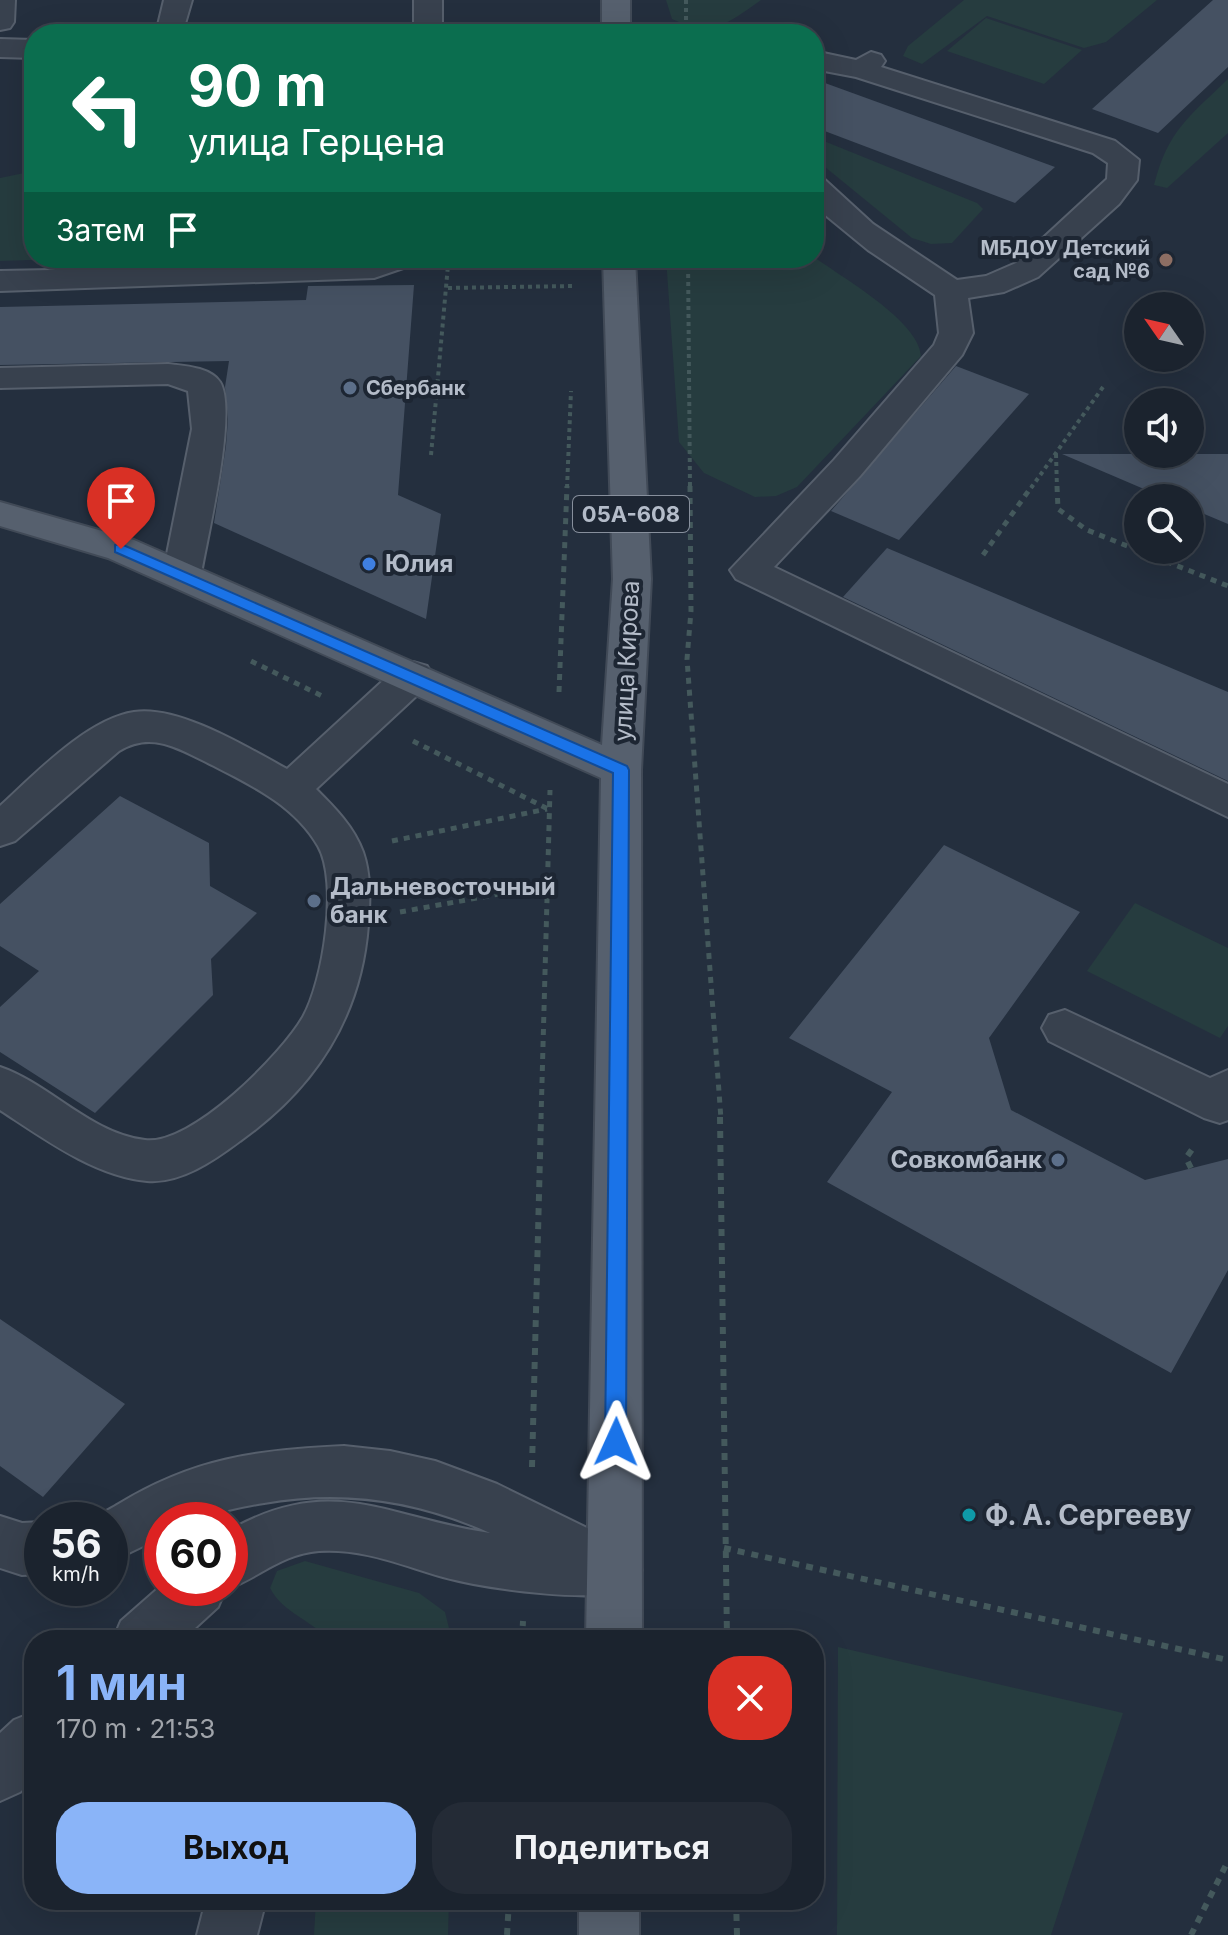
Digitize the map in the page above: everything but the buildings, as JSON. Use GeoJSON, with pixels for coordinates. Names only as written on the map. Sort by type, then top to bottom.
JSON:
{"type":"FeatureCollection","features":[{"type":"Feature","properties":{"kind":"main road"},"geometry":{"type":"LineString","coordinates":[[616,0],[616,24]]}},
{"type":"Feature","properties":{"kind":"main road","name":"улица Кирова"},"geometry":{"type":"LineString","coordinates":[[614,1630],[621,770],[632,563],[619,268]]}},
{"type":"Feature","properties":{"kind":"main road"},"geometry":{"type":"LineString","coordinates":[[0,514],[121,549],[182,574],[621,770]]}},
{"type":"Feature","properties":{"kind":"main road"},"geometry":{"type":"LineString","coordinates":[[609,1910],[609,1935]]}},
{"type":"Feature","properties":{"kind":"lane"},"geometry":{"type":"LineString","coordinates":[[172,24],[178,0]]}},
{"type":"Feature","properties":{"kind":"lane"},"geometry":{"type":"LineString","coordinates":[[428,0],[428,24]]}},
{"type":"Feature","properties":{"kind":"lane"},"geometry":{"type":"LineString","coordinates":[[0,48],[24,49]]}},
{"type":"Feature","properties":{"kind":"lane"},"geometry":{"type":"LineString","coordinates":[[824,61],[866,65],[1104,147],[1124,160],[1122,180],[1108,197],[1027,270],[993,285],[951,291],[905,263],[824,198]]}},
{"type":"Feature","properties":{"kind":"lane"},"geometry":{"type":"LineString","coordinates":[[0,281],[208,268]]}},
{"type":"Feature","properties":{"kind":"lane"},"geometry":{"type":"LineString","coordinates":[[951,291],[956,333],[950,348],[847,468],[749,570],[1228,802]]}},
{"type":"Feature","properties":{"kind":"lane"},"geometry":{"type":"LineString","coordinates":[[0,378],[168,374],[191,378],[205,386],[209,429],[182,574]]}},
{"type":"Feature","properties":{"kind":"lane"},"geometry":{"type":"LineString","coordinates":[[291,789],[413,676]]}},
{"type":"Feature","properties":{"kind":"lane"},"geometry":{"type":"LineString","coordinates":[[0,830],[108,738],[133,726],[166,727],[291,789],[325,824],[342,852],[348,887],[348,922],[323,1023],[266,1096],[219,1131],[163,1161],[122,1155],[77,1134],[0,1086]]}},
{"type":"Feature","properties":{"kind":"lane"},"geometry":{"type":"LineString","coordinates":[[1065,1028],[1220,1104],[1228,1089]]}},
{"type":"Feature","properties":{"kind":"lane"},"geometry":{"type":"LineString","coordinates":[[128,1526],[183,1494],[266,1476],[319,1469],[383,1472],[449,1489],[528,1545],[615,1570]]}},
{"type":"Feature","properties":{"kind":"lane"},"geometry":{"type":"LineString","coordinates":[[248,1548],[301,1526],[371,1529],[448,1552],[528,1545]]}},
{"type":"Feature","properties":{"kind":"lane"},"geometry":{"type":"LineString","coordinates":[[0,1542],[24,1549]]}},
{"type":"Feature","properties":{"kind":"lane"},"geometry":{"type":"LineString","coordinates":[[0,1772],[24,1749]]}},
{"type":"Feature","properties":{"kind":"lane"},"geometry":{"type":"LineString","coordinates":[[227,1935],[233,1910]]}},
{"type":"Feature","properties":{"kind":"path"},"geometry":{"type":"LineString","coordinates":[[686,0],[686,24]]}},
{"type":"Feature","properties":{"kind":"path"},"geometry":{"type":"LineString","coordinates":[[431,455],[448,288],[447,268]]}},
{"type":"Feature","properties":{"kind":"path"},"geometry":{"type":"LineString","coordinates":[[688,268],[691,611],[687,659],[720,1077],[727,1630]]}},
{"type":"Feature","properties":{"kind":"path"},"geometry":{"type":"LineString","coordinates":[[575,301],[576,272]]}},
{"type":"Feature","properties":{"kind":"path"},"geometry":{"type":"LineString","coordinates":[[448,288],[576,286]]}},
{"type":"Feature","properties":{"kind":"path"},"geometry":{"type":"LineString","coordinates":[[557,743],[572,380]]}},
{"type":"Feature","properties":{"kind":"path"},"geometry":{"type":"LineString","coordinates":[[983,555],[1103,387]]}},
{"type":"Feature","properties":{"kind":"path"},"geometry":{"type":"LineString","coordinates":[[1056,454],[1058,509],[1087,530],[1228,586]]}},
{"type":"Feature","properties":{"kind":"path"},"geometry":{"type":"LineString","coordinates":[[240,656],[548,809]]}},
{"type":"Feature","properties":{"kind":"path"},"geometry":{"type":"LineString","coordinates":[[342,852],[548,809]]}},
{"type":"Feature","properties":{"kind":"path"},"geometry":{"type":"LineString","coordinates":[[523,1630],[549,885],[548,809]]}},
{"type":"Feature","properties":{"kind":"path"},"geometry":{"type":"LineString","coordinates":[[348,922],[549,885]]}},
{"type":"Feature","properties":{"kind":"path"},"geometry":{"type":"LineString","coordinates":[[724,1548],[1228,1660]]}},
{"type":"Feature","properties":{"kind":"path"},"geometry":{"type":"LineString","coordinates":[[1191,1935],[1228,1861]]}},
{"type":"Feature","properties":{"kind":"path"},"geometry":{"type":"LineString","coordinates":[[507,1935],[508,1910]]}},
{"type":"Feature","properties":{"kind":"path"},"geometry":{"type":"LineString","coordinates":[[736,1910],[737,1935]]}},
{"type":"Feature","properties":{"kind":"green space"},"geometry":{"type":"Polygon","coordinates":[[[666,0],[761,0],[722,24],[684,24],[672,19],[666,0]]]}},
{"type":"Feature","properties":{"kind":"green space"},"geometry":{"type":"Polygon","coordinates":[[[964,0],[1157,0],[1106,42],[1084,48],[987,16],[922,64],[903,56],[908,46],[964,0]]]}},
{"type":"Feature","properties":{"kind":"green space"},"geometry":{"type":"Polygon","coordinates":[[[986,18],[1082,50],[1044,84],[947,51],[986,18]]]}},
{"type":"Feature","properties":{"kind":"green space"},"geometry":{"type":"Polygon","coordinates":[[[1228,79],[1228,133],[1167,188],[1154,185],[1173,137],[1228,79]]]}},
{"type":"Feature","properties":{"kind":"green space"},"geometry":{"type":"Polygon","coordinates":[[[824,141],[977,203],[983,209],[952,243],[931,244],[912,238],[824,166],[824,141]]]}},
{"type":"Feature","properties":{"kind":"green space"},"geometry":{"type":"Polygon","coordinates":[[[24,173],[24,260],[0,261],[0,178],[24,173]]]}},
{"type":"Feature","properties":{"kind":"green space"},"geometry":{"type":"Polygon","coordinates":[[[824,264],[878,301],[908,329],[917,343],[921,356],[797,487],[776,496],[755,497],[704,473],[679,442],[667,268],[824,268],[824,264]]]}},
{"type":"Feature","properties":{"kind":"green space"},"geometry":{"type":"Polygon","coordinates":[[[1135,903],[1228,948],[1228,1026],[1220,1038],[1087,971],[1135,903]]]}},
{"type":"Feature","properties":{"kind":"green space"},"geometry":{"type":"Polygon","coordinates":[[[305,1561],[419,1593],[445,1612],[450,1630],[317,1630],[275,1596],[270,1588],[277,1571],[305,1561]]]}},
{"type":"Feature","properties":{"kind":"green space"},"geometry":{"type":"Polygon","coordinates":[[[838,1647],[1123,1713],[1051,1935],[837,1935],[838,1647]]]}},
{"type":"Feature","properties":{"kind":"green space"},"geometry":{"type":"Polygon","coordinates":[[[315,1910],[449,1910],[448,1935],[314,1935],[315,1910]]]}},
{"type":"Feature","properties":{"kind":"place","name":"МБДОУ Детский сад №6"},"geometry":{"type":"Point","coordinates":[1166,260]}},
{"type":"Feature","properties":{"kind":"place","name":"Сбербанк"},"geometry":{"type":"Point","coordinates":[350,388]}},
{"type":"Feature","properties":{"kind":"place","name":"Юлия"},"geometry":{"type":"Point","coordinates":[369,564]}},
{"type":"Feature","properties":{"kind":"place","name":"Дальневосточный банк"},"geometry":{"type":"Point","coordinates":[314,901]}},
{"type":"Feature","properties":{"kind":"place","name":"Совкомбанк"},"geometry":{"type":"Point","coordinates":[1058,1160]}},
{"type":"Feature","properties":{"kind":"place","name":"Ф. А. Сергееву"},"geometry":{"type":"Point","coordinates":[969,1515]}},
{"type":"Feature","properties":{"kind":"route"},"geometry":{"type":"LineString","coordinates":[[121,549],[375,658],[621,770],[616,1442]]}}]}
